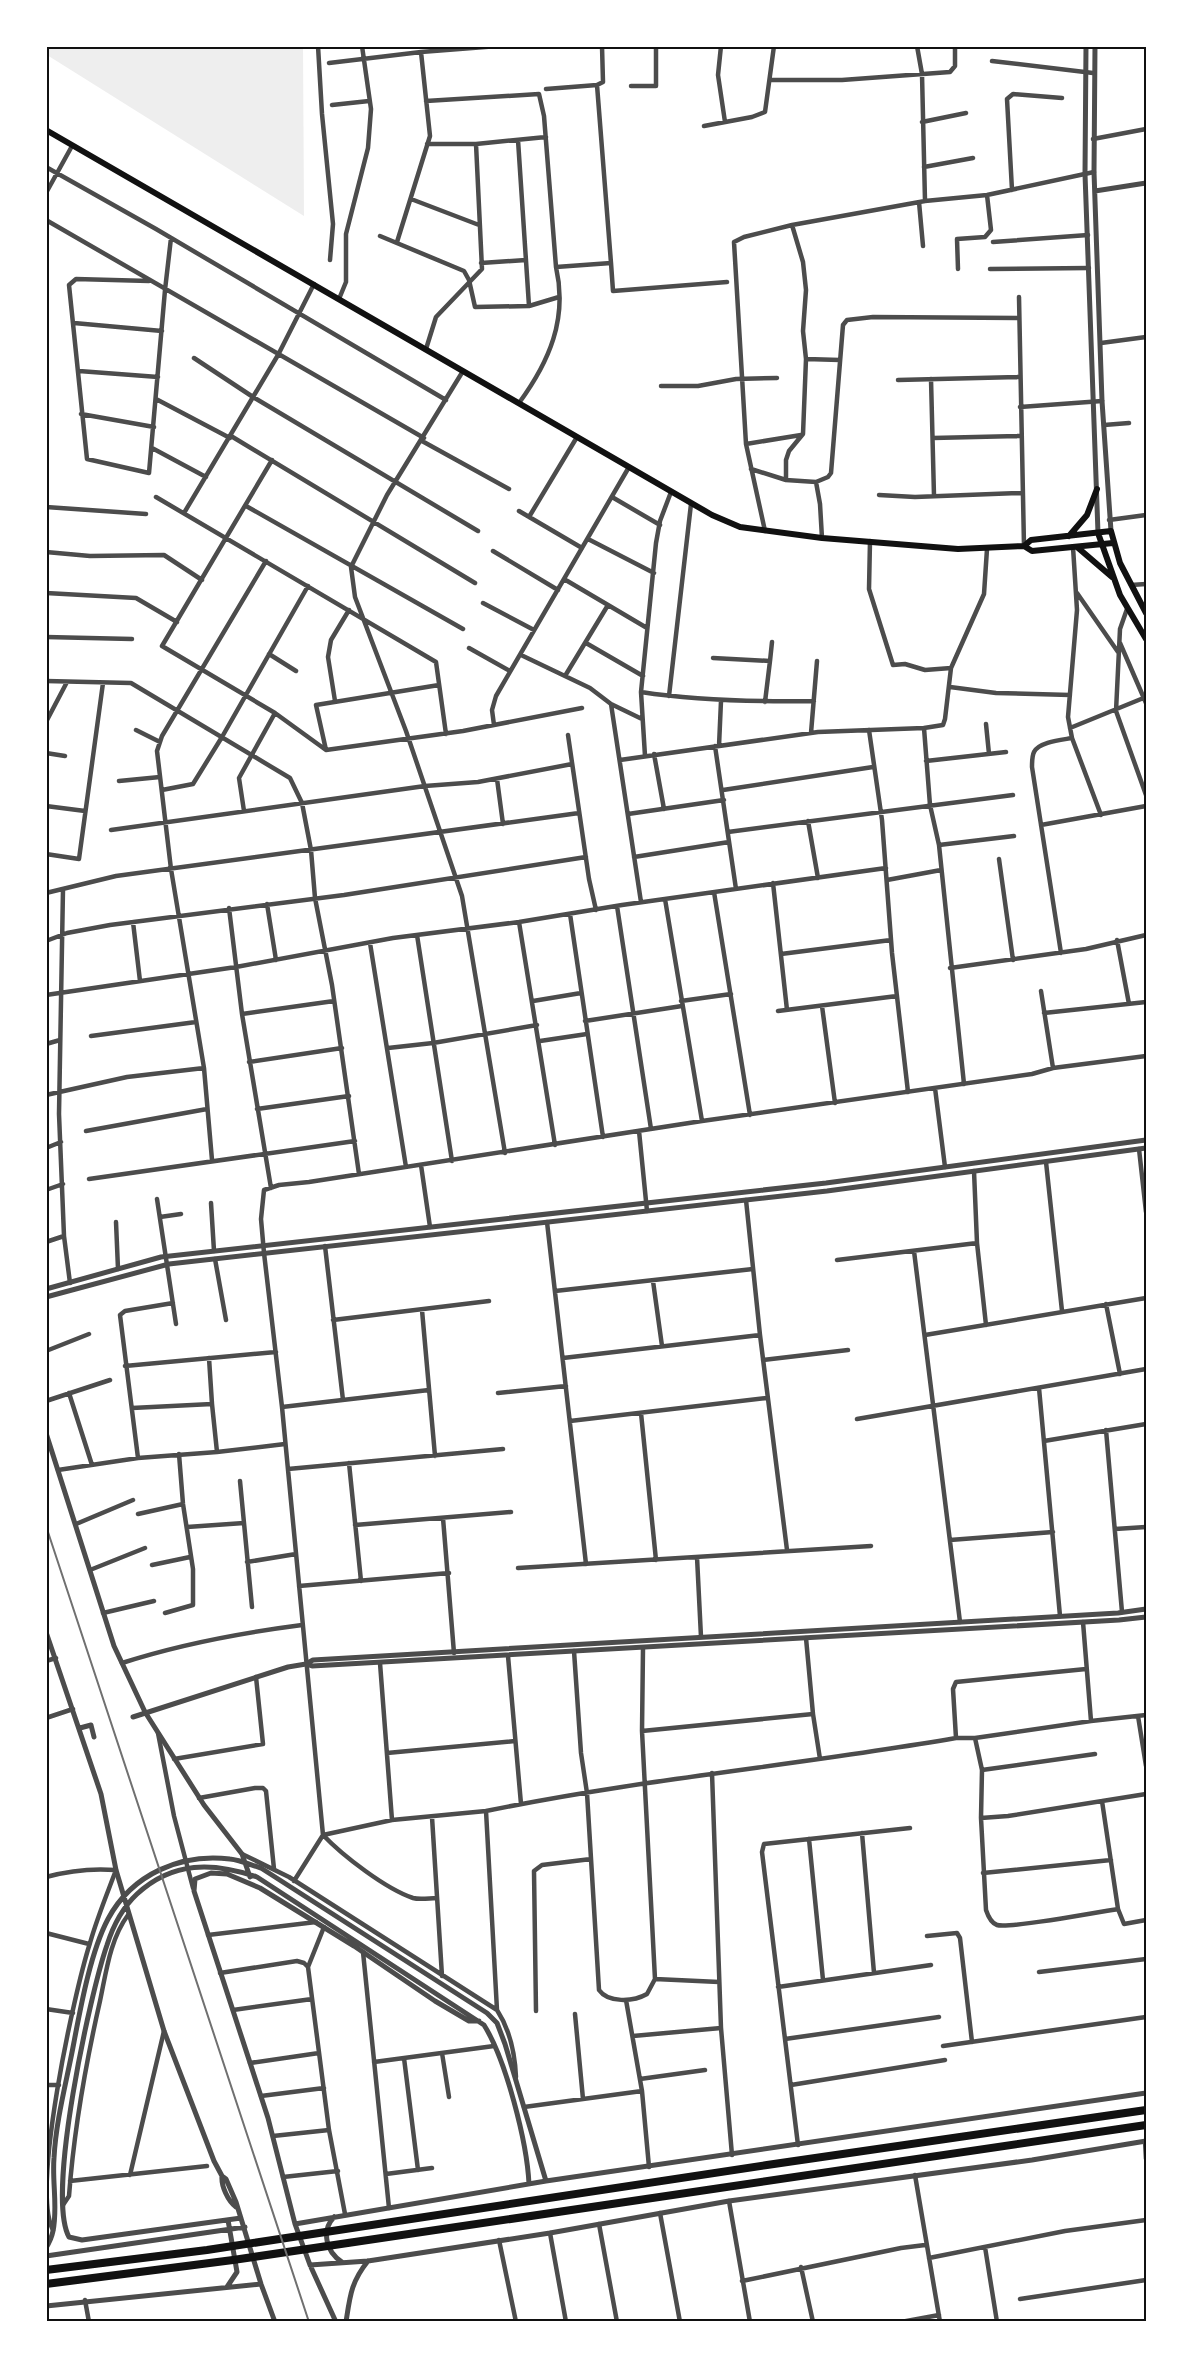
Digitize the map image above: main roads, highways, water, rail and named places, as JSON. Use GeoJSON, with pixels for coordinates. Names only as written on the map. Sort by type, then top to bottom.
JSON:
{"type":"FeatureCollection","features":[{"type":"Feature","properties":{"kind":"highway"},"geometry":{"type":"LineString","coordinates":[[46,2270],[207,2250],[1146,2110]]}},
{"type":"Feature","properties":{"kind":"highway"},"geometry":{"type":"LineString","coordinates":[[46,2284],[207,2264],[1146,2125]]}},
{"type":"Feature","properties":{"kind":"main road"},"geometry":{"type":"LineString","coordinates":[[46,130],[712,515],[740,527],[765,531],[822,538],[987,549],[1024,546],[1031,540],[1111,531],[1113,543],[1130,585],[1146,613]]}},
{"type":"Feature","properties":{"kind":"main road"},"geometry":{"type":"LineString","coordinates":[[1069,537],[1087,515],[1097,489]]}},
{"type":"Feature","properties":{"kind":"main road"},"geometry":{"type":"LineString","coordinates":[[1098,533],[1100,545],[1127,609],[1146,639]]}},
{"type":"Feature","properties":{"kind":"main road"},"geometry":{"type":"LineString","coordinates":[[1024,546],[1032,551],[1113,543]]}},
{"type":"Feature","properties":{"kind":"main road"},"geometry":{"type":"LineString","coordinates":[[1075,547],[1113,577]]}},
{"type":"Feature","properties":{"kind":"railway"},"geometry":{"type":"LineString","coordinates":[[46,1526],[309,2322]]}}]}
